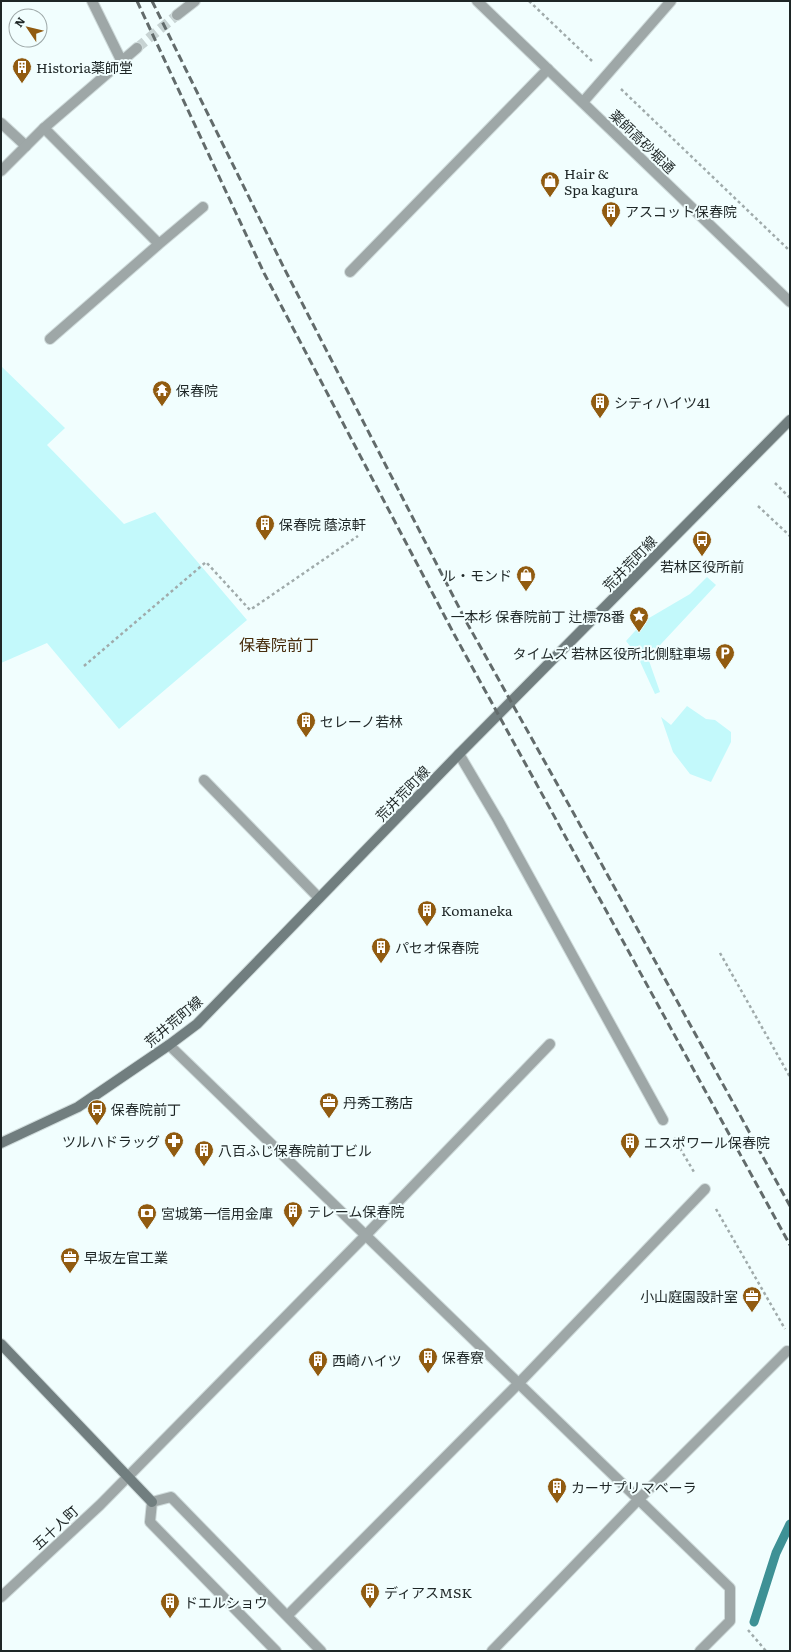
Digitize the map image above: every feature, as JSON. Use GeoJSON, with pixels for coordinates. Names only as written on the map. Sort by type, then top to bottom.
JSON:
{"type":"FeatureCollection","features":[{"type":"Feature","properties":{"kind":"main road","name":"荒井荒町線"},"geometry":{"type":"LineString","coordinates":[[1,1144],[78,1107],[169,1045],[197,1024],[459,754],[790,420]]}},
{"type":"Feature","properties":{"kind":"main road"},"geometry":{"type":"LineString","coordinates":[[1,1344],[152,1502]]}},
{"type":"Feature","properties":{"kind":"street"},"geometry":{"type":"LineString","coordinates":[[92,1],[122,62]]}},
{"type":"Feature","properties":{"kind":"street"},"geometry":{"type":"LineString","coordinates":[[177,15],[195,1]]}},
{"type":"Feature","properties":{"kind":"street","name":"薬師高砂堀通"},"geometry":{"type":"LineString","coordinates":[[477,1],[790,302]]}},
{"type":"Feature","properties":{"kind":"street"},"geometry":{"type":"LineString","coordinates":[[583,102],[671,1]]}},
{"type":"Feature","properties":{"kind":"street"},"geometry":{"type":"LineString","coordinates":[[1,171],[44,128],[137,48]]}},
{"type":"Feature","properties":{"kind":"street"},"geometry":{"type":"LineString","coordinates":[[350,272],[548,69]]}},
{"type":"Feature","properties":{"kind":"street"},"geometry":{"type":"LineString","coordinates":[[1,123],[26,146]]}},
{"type":"Feature","properties":{"kind":"street"},"geometry":{"type":"LineString","coordinates":[[44,128],[159,244]]}},
{"type":"Feature","properties":{"kind":"street"},"geometry":{"type":"LineString","coordinates":[[50,340],[203,207]]}},
{"type":"Feature","properties":{"kind":"street"},"geometry":{"type":"LineString","coordinates":[[459,754],[498,820],[663,1120]]}},
{"type":"Feature","properties":{"kind":"street"},"geometry":{"type":"LineString","coordinates":[[204,780],[319,898]]}},
{"type":"Feature","properties":{"kind":"street","name":"五十人町"},"geometry":{"type":"LineString","coordinates":[[1,1597],[100,1505],[366,1235],[550,1044]]}},
{"type":"Feature","properties":{"kind":"street"},"geometry":{"type":"LineString","coordinates":[[169,1045],[730,1588],[730,1621],[700,1651]]}},
{"type":"Feature","properties":{"kind":"street"},"geometry":{"type":"LineString","coordinates":[[287,1616],[518,1384],[705,1189]]}},
{"type":"Feature","properties":{"kind":"street"},"geometry":{"type":"LineString","coordinates":[[492,1651],[638,1500],[787,1351]]}},
{"type":"Feature","properties":{"kind":"street"},"geometry":{"type":"LineString","coordinates":[[276,1651],[150,1522],[152,1502],[171,1497],[321,1651]]}},
{"type":"Feature","properties":{"kind":"path"},"geometry":{"type":"LineString","coordinates":[[529,1],[790,251]]}},
{"type":"Feature","properties":{"kind":"path"},"geometry":{"type":"LineString","coordinates":[[775,483],[790,498]]}},
{"type":"Feature","properties":{"kind":"path"},"geometry":{"type":"LineString","coordinates":[[758,506],[790,536]]}},
{"type":"Feature","properties":{"kind":"path"},"geometry":{"type":"LineString","coordinates":[[84,666],[206,562],[250,610],[358,536]]}},
{"type":"Feature","properties":{"kind":"path"},"geometry":{"type":"LineString","coordinates":[[720,953],[790,1077]]}},
{"type":"Feature","properties":{"kind":"path"},"geometry":{"type":"LineString","coordinates":[[663,1120],[705,1189],[786,1332]]}},
{"type":"Feature","properties":{"kind":"path"},"geometry":{"type":"LineString","coordinates":[[746,1626],[766,1651]]}},
{"type":"Feature","properties":{"kind":"shaded area"},"geometry":{"type":"Polygon","coordinates":[[[1,366],[65,428],[47,445],[124,524],[155,512],[247,620],[119,729],[47,643],[1,663],[1,366]]]}},
{"type":"Feature","properties":{"kind":"shaded area"},"geometry":{"type":"Polygon","coordinates":[[[707,577],[716,585],[648,658],[660,692],[655,694],[637,655],[626,641],[644,621],[690,594],[707,577]]]}},
{"type":"Feature","properties":{"kind":"shaded area"},"geometry":{"type":"Polygon","coordinates":[[[687,706],[706,719],[715,720],[731,732],[731,742],[711,782],[690,774],[673,752],[661,717],[671,725],[687,706]]]}},
{"type":"Feature","properties":{"kind":"waterway"},"geometry":{"type":"LineString","coordinates":[[754,1622],[776,1553],[790,1524]]}},
{"type":"Feature","properties":{"kind":"tunnel"},"geometry":{"type":"LineString","coordinates":[[137,48],[177,15]]}},
{"type":"Feature","properties":{"kind":"railway"},"geometry":{"type":"LineString","coordinates":[[137,1],[264,273],[454,634],[790,1245]]}},
{"type":"Feature","properties":{"kind":"railway"},"geometry":{"type":"LineString","coordinates":[[152,1],[284,268],[467,623],[790,1206]]}},
{"type":"Feature","properties":{"kind":"place","name":"Historia薬師堂"},"geometry":{"type":"Point","coordinates":[22,84]}},
{"type":"Feature","properties":{"kind":"place","name":"Hair & Spa kagura"},"geometry":{"type":"Point","coordinates":[550,198]}},
{"type":"Feature","properties":{"kind":"place","name":"アスコット保春院"},"geometry":{"type":"Point","coordinates":[611,228]}},
{"type":"Feature","properties":{"kind":"place","name":"保春院"},"geometry":{"type":"Point","coordinates":[162,407]}},
{"type":"Feature","properties":{"kind":"place","name":"シティハイツ41"},"geometry":{"type":"Point","coordinates":[600,419]}},
{"type":"Feature","properties":{"kind":"place","name":"保春院 蔭涼軒"},"geometry":{"type":"Point","coordinates":[265,541]}},
{"type":"Feature","properties":{"kind":"place","name":"若林区役所前"},"geometry":{"type":"Point","coordinates":[702,557]}},
{"type":"Feature","properties":{"kind":"place","name":"ル・モンド"},"geometry":{"type":"Point","coordinates":[526,592]}},
{"type":"Feature","properties":{"kind":"place","name":"一本杉 保春院前丁 辻標78番"},"geometry":{"type":"Point","coordinates":[639,633]}},
{"type":"Feature","properties":{"kind":"place","name":"タイムズ 若林区役所北側駐車場"},"geometry":{"type":"Point","coordinates":[725,670]}},
{"type":"Feature","properties":{"kind":"place","name":"セレーノ若林"},"geometry":{"type":"Point","coordinates":[306,738]}},
{"type":"Feature","properties":{"kind":"place","name":"Komaneka"},"geometry":{"type":"Point","coordinates":[427,927]}},
{"type":"Feature","properties":{"kind":"place","name":"パセオ保春院"},"geometry":{"type":"Point","coordinates":[381,964]}},
{"type":"Feature","properties":{"kind":"place","name":"丹秀工務店"},"geometry":{"type":"Point","coordinates":[329,1119]}},
{"type":"Feature","properties":{"kind":"place","name":"保春院前丁"},"geometry":{"type":"Point","coordinates":[97,1126]}},
{"type":"Feature","properties":{"kind":"place","name":"ツルハドラッグ"},"geometry":{"type":"Point","coordinates":[174,1158]}},
{"type":"Feature","properties":{"kind":"place","name":"エスポワール保春院"},"geometry":{"type":"Point","coordinates":[630,1159]}},
{"type":"Feature","properties":{"kind":"place","name":"八百ふじ保春院前丁ビル"},"geometry":{"type":"Point","coordinates":[204,1167]}},
{"type":"Feature","properties":{"kind":"place","name":"テレーム保春院"},"geometry":{"type":"Point","coordinates":[293,1228]}},
{"type":"Feature","properties":{"kind":"place","name":"宮城第一信用金庫"},"geometry":{"type":"Point","coordinates":[147,1230]}},
{"type":"Feature","properties":{"kind":"place","name":"早坂左官工業"},"geometry":{"type":"Point","coordinates":[70,1274]}},
{"type":"Feature","properties":{"kind":"place","name":"小山庭園設計室"},"geometry":{"type":"Point","coordinates":[752,1313]}},
{"type":"Feature","properties":{"kind":"place","name":"保春寮"},"geometry":{"type":"Point","coordinates":[428,1374]}},
{"type":"Feature","properties":{"kind":"place","name":"西崎ハイツ"},"geometry":{"type":"Point","coordinates":[318,1377]}},
{"type":"Feature","properties":{"kind":"place","name":"カーサプリマベーラ"},"geometry":{"type":"Point","coordinates":[557,1504]}},
{"type":"Feature","properties":{"kind":"place","name":"ディアスMSK"},"geometry":{"type":"Point","coordinates":[370,1609]}},
{"type":"Feature","properties":{"kind":"place","name":"ドエルショウ"},"geometry":{"type":"Point","coordinates":[170,1619]}},
{"type":"Feature","properties":{"kind":"district","name":"保春院前丁"},"geometry":{"type":"Point","coordinates":[279,644]}}]}
